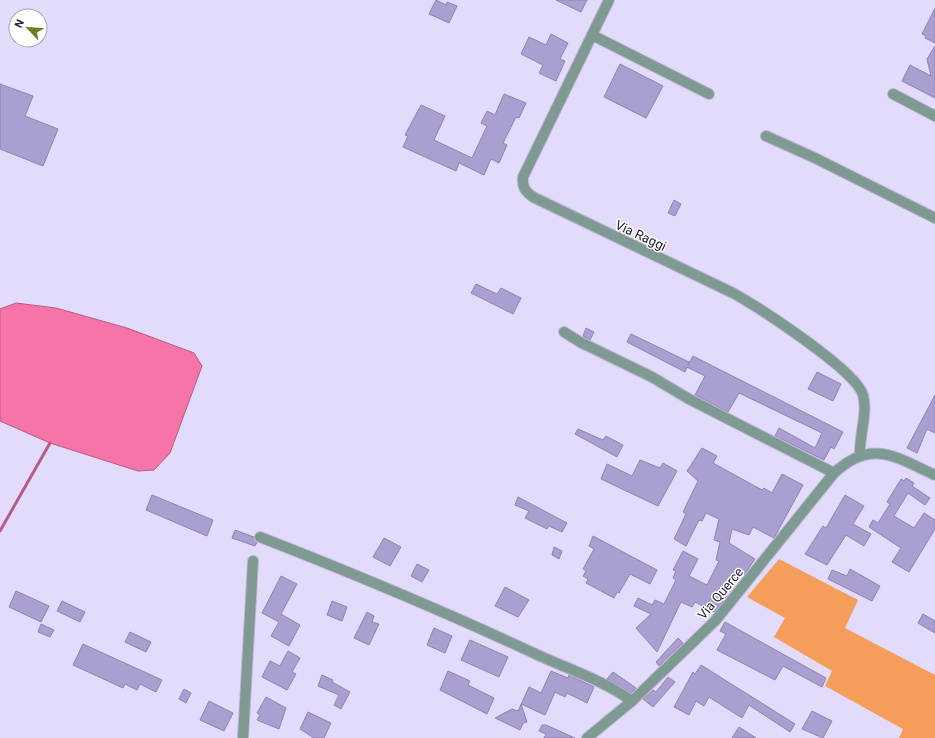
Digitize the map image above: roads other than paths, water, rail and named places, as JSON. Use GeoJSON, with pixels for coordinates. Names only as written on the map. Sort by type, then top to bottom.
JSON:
{"type":"FeatureCollection","features":[{"type":"Feature","properties":{"kind":"street","name":"Via Raggi"},"geometry":{"type":"LineString","coordinates":[[609,0],[523,177],[523,185],[527,193],[733,293],[764,311],[847,372],[862,392],[865,402],[864,418],[859,440],[860,455]]}},
{"type":"Feature","properties":{"kind":"street"},"geometry":{"type":"LineString","coordinates":[[592,35],[709,94]]}},
{"type":"Feature","properties":{"kind":"street"},"geometry":{"type":"LineString","coordinates":[[893,94],[935,116]]}},
{"type":"Feature","properties":{"kind":"street"},"geometry":{"type":"LineString","coordinates":[[766,136],[815,158],[935,218]]}},
{"type":"Feature","properties":{"kind":"street"},"geometry":{"type":"LineString","coordinates":[[564,332],[580,342],[652,377],[689,399],[834,473]]}},
{"type":"Feature","properties":{"kind":"street"},"geometry":{"type":"LineString","coordinates":[[860,455],[874,452],[896,458],[935,475]]}},
{"type":"Feature","properties":{"kind":"street","name":"Via Querce"},"geometry":{"type":"LineString","coordinates":[[587,738],[632,701],[715,621],[834,473],[844,463],[860,455]]}},
{"type":"Feature","properties":{"kind":"street"},"geometry":{"type":"LineString","coordinates":[[260,537],[372,580],[598,681],[620,692],[632,701]]}},
{"type":"Feature","properties":{"kind":"street"},"geometry":{"type":"LineString","coordinates":[[243,738],[253,561]]}},
{"type":"Feature","properties":{"kind":"waterway"},"geometry":{"type":"LineString","coordinates":[[0,531],[50,443]]}}]}
